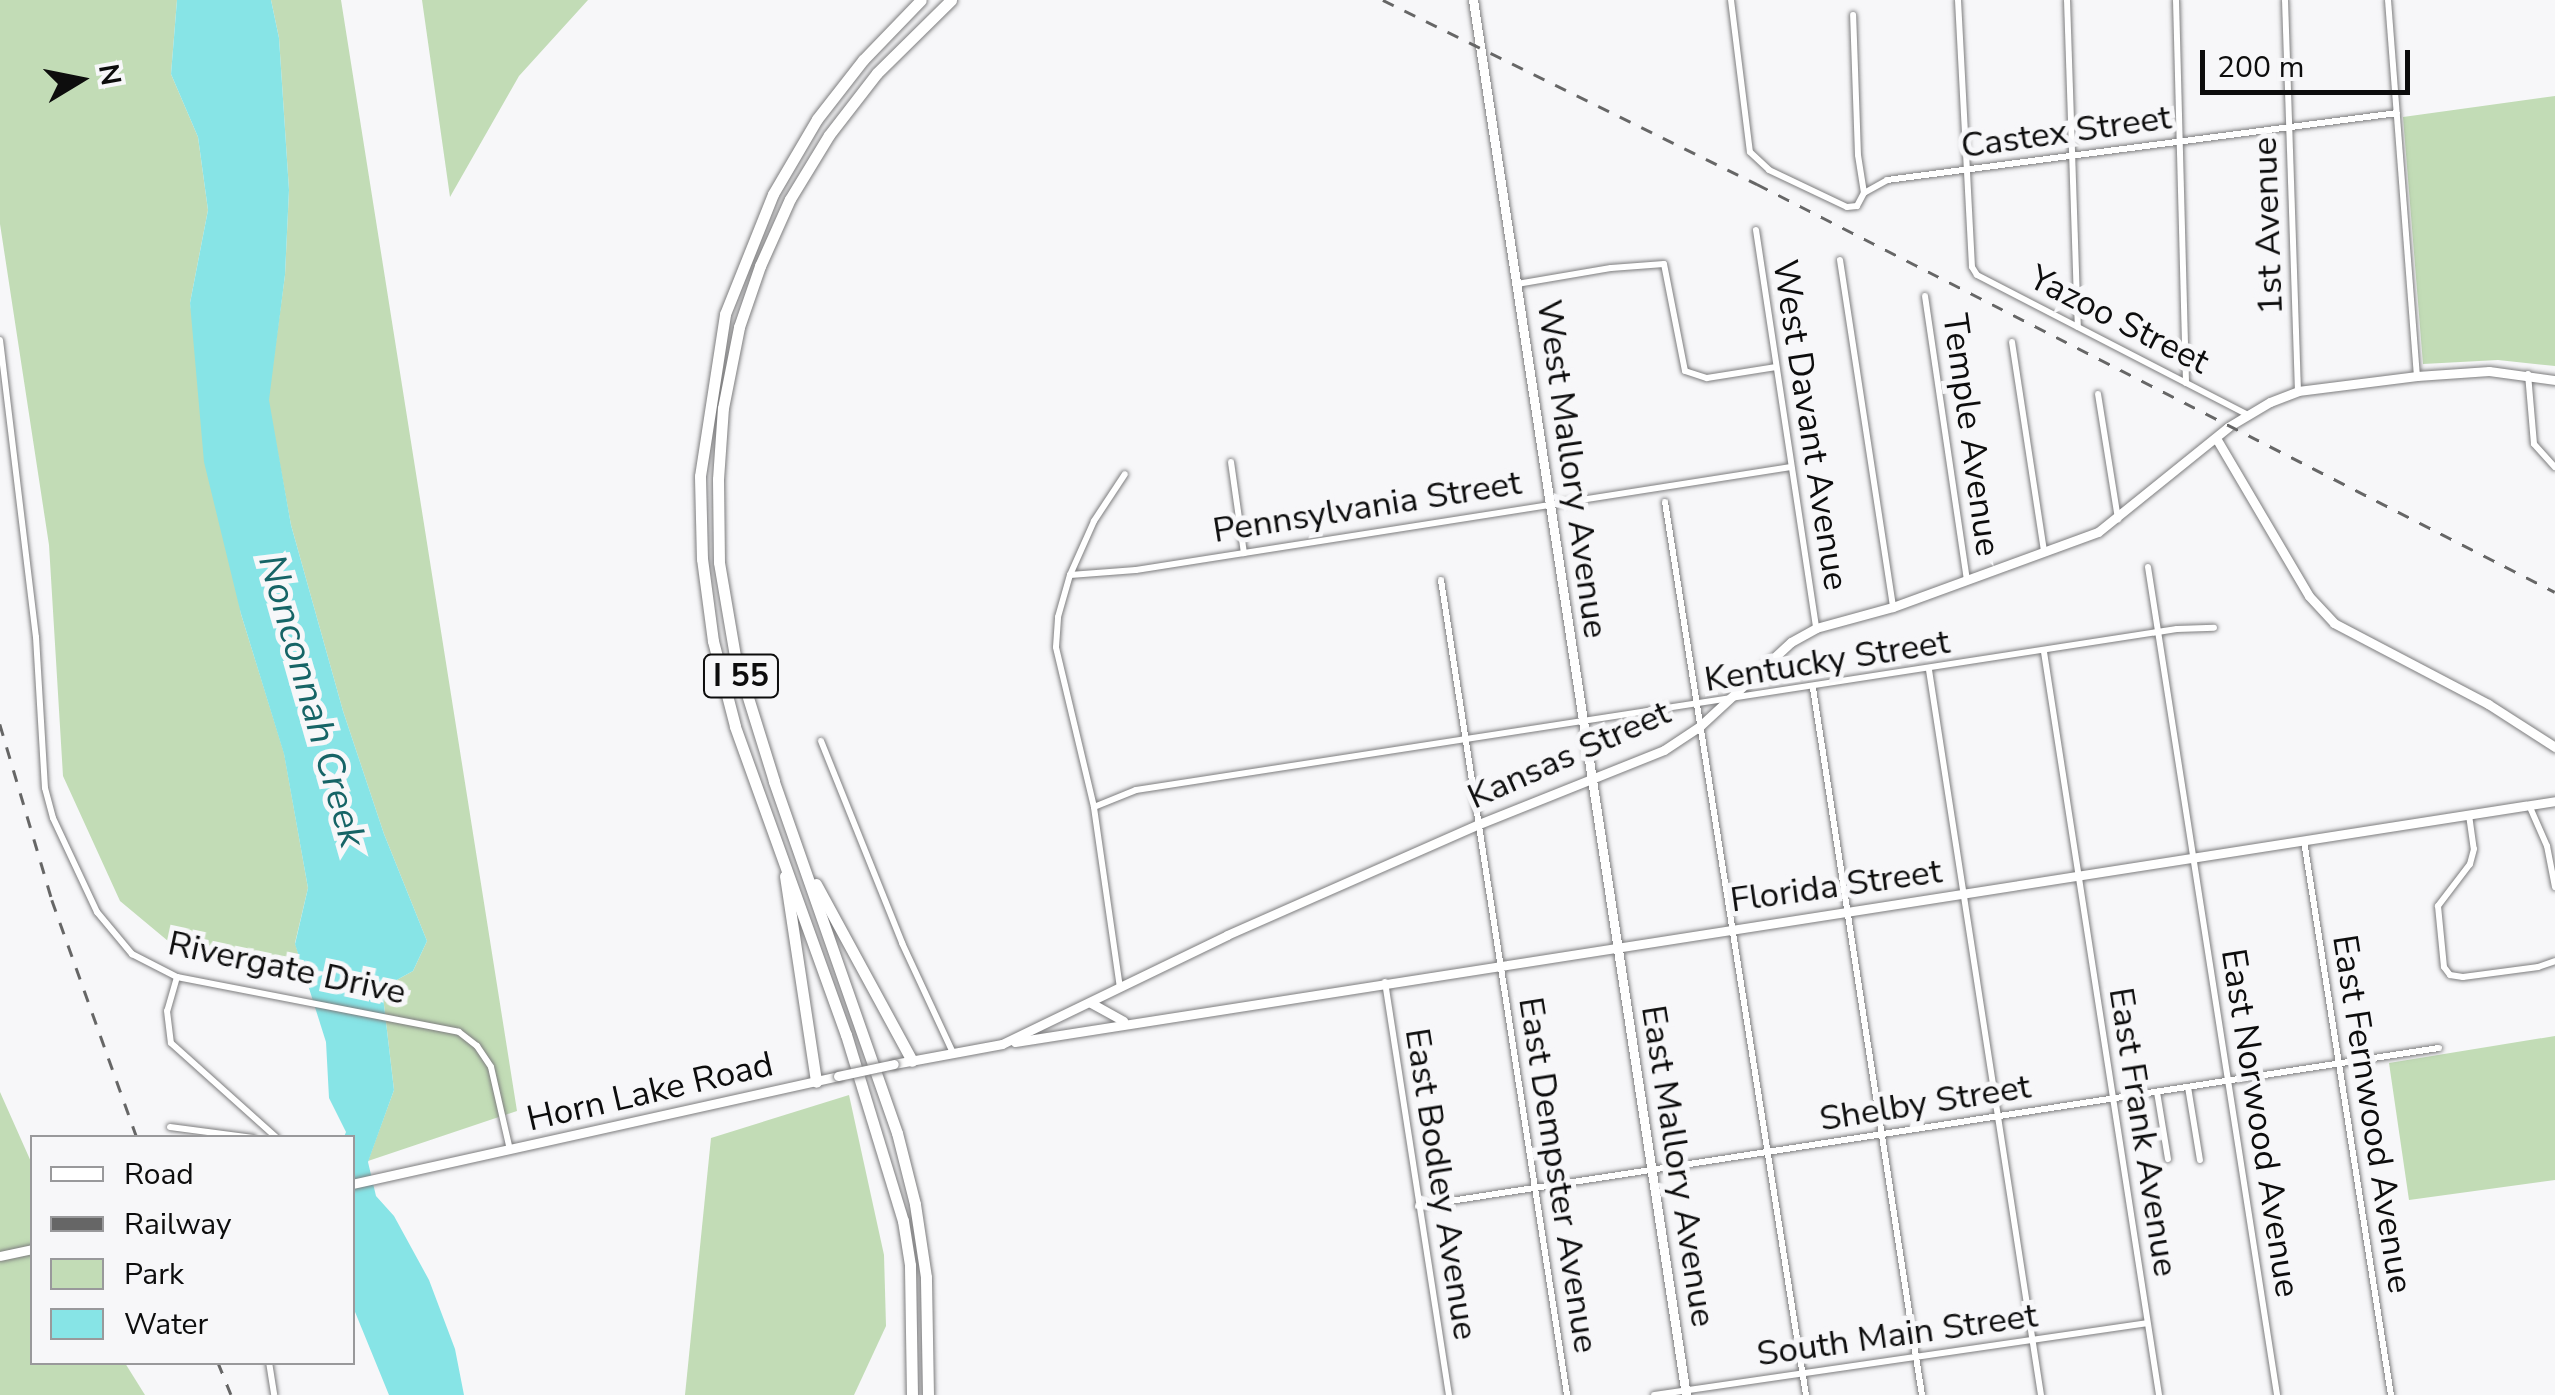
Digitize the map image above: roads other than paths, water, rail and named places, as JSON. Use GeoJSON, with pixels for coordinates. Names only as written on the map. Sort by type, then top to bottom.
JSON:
{"type":"FeatureCollection","features":[{"type":"Feature","properties":{"kind":"highway","name":"I 55"},"geometry":{"type":"LineString","coordinates":[[912,1395],[910,1264],[898,1204],[878,1127],[735,726],[713,641],[702,559],[700,476],[725,314],[773,194],[817,119],[863,60],[921,0]]}},
{"type":"Feature","properties":{"kind":"highway","name":"I 55"},"geometry":{"type":"LineString","coordinates":[[928,1395],[926,1277],[910,1186],[897,1133],[794,840],[735,656],[726,609],[718,519],[724,408],[739,326],[790,198],[829,136],[877,73],[952,0]]}},
{"type":"Feature","properties":{"kind":"highway"},"geometry":{"type":"LineString","coordinates":[[794,840],[912,1061]]}},
{"type":"Feature","properties":{"kind":"highway"},"geometry":{"type":"LineString","coordinates":[[779,842],[816,1082]]}},
{"type":"Feature","properties":{"kind":"main road","name":"West Mallory Avenue"},"geometry":{"type":"LineString","coordinates":[[1473,0],[1616,945]]}},
{"type":"Feature","properties":{"kind":"main road","name":"Kansas Street"},"geometry":{"type":"LineString","coordinates":[[912,1061],[1002,1044],[1227,936],[1479,824],[1664,750],[1728,702],[1769,658],[1816,628],[1893,607],[2044,554],[2118,520],[2246,414],[2298,391],[2489,371],[2555,380]]}},
{"type":"Feature","properties":{"kind":"main road"},"geometry":{"type":"LineString","coordinates":[[2216,438],[2309,596],[2334,623],[2488,704],[2555,747]]}},
{"type":"Feature","properties":{"kind":"main road","name":"Florida Street"},"geometry":{"type":"LineString","coordinates":[[1002,1044],[1500,963],[1964,895],[2555,801]]}},
{"type":"Feature","properties":{"kind":"main road","name":"East Mallory Avenue"},"geometry":{"type":"LineString","coordinates":[[1616,945],[1685,1392]]}},
{"type":"Feature","properties":{"kind":"main road"},"geometry":{"type":"LineString","coordinates":[[1091,1003],[1125,1022]]}},
{"type":"Feature","properties":{"kind":"main road","name":"Horn Lake Road"},"geometry":{"type":"LineString","coordinates":[[355,1183],[912,1061]]}},
{"type":"Feature","properties":{"kind":"main road"},"geometry":{"type":"LineString","coordinates":[[0,1256],[30,1249]]}},
{"type":"Feature","properties":{"kind":"street"},"geometry":{"type":"LineString","coordinates":[[1731,0],[1750,152],[1769,170],[1846,207],[1857,206],[1864,193],[1858,155],[1853,16]]}},
{"type":"Feature","properties":{"kind":"street"},"geometry":{"type":"LineString","coordinates":[[1958,0],[1967,172]]}},
{"type":"Feature","properties":{"kind":"street"},"geometry":{"type":"LineString","coordinates":[[2067,0],[2078,328]]}},
{"type":"Feature","properties":{"kind":"street"},"geometry":{"type":"LineString","coordinates":[[2176,0],[2186,383]]}},
{"type":"Feature","properties":{"kind":"street","name":"1st Avenue"},"geometry":{"type":"LineString","coordinates":[[2285,0],[2298,391]]}},
{"type":"Feature","properties":{"kind":"street"},"geometry":{"type":"LineString","coordinates":[[2388,0],[2417,376]]}},
{"type":"Feature","properties":{"kind":"street","name":"Castex Street"},"geometry":{"type":"LineString","coordinates":[[1864,193],[1887,180],[2397,113]]}},
{"type":"Feature","properties":{"kind":"street","name":"Yazoo Street"},"geometry":{"type":"LineString","coordinates":[[1967,172],[1972,267],[1977,275],[2246,414]]}},
{"type":"Feature","properties":{"kind":"street","name":"West Davant Avenue"},"geometry":{"type":"LineString","coordinates":[[1756,230],[1816,628]]}},
{"type":"Feature","properties":{"kind":"street"},"geometry":{"type":"LineString","coordinates":[[1840,260],[1893,607]]}},
{"type":"Feature","properties":{"kind":"street"},"geometry":{"type":"LineString","coordinates":[[1517,284],[1664,264],[1679,360],[1685,371],[1707,378],[1776,367]]}},
{"type":"Feature","properties":{"kind":"street","name":"Temple Avenue"},"geometry":{"type":"LineString","coordinates":[[1925,296],[1967,580]]}},
{"type":"Feature","properties":{"kind":"street","name":"Rivergate Drive"},"geometry":{"type":"LineString","coordinates":[[0,340],[23,508],[48,803],[106,925],[142,961],[177,978],[459,1032],[476,1046],[496,1078],[510,1151]]}},
{"type":"Feature","properties":{"kind":"street"},"geometry":{"type":"LineString","coordinates":[[2012,342],[2044,554]]}},
{"type":"Feature","properties":{"kind":"street"},"geometry":{"type":"LineString","coordinates":[[2528,374],[2534,444],[2555,467]]}},
{"type":"Feature","properties":{"kind":"street"},"geometry":{"type":"LineString","coordinates":[[2098,394],[2118,520]]}},
{"type":"Feature","properties":{"kind":"street"},"geometry":{"type":"LineString","coordinates":[[1231,462],[1244,553]]}},
{"type":"Feature","properties":{"kind":"street","name":"Pennsylvania Street"},"geometry":{"type":"LineString","coordinates":[[1070,575],[1244,553],[1791,467]]}},
{"type":"Feature","properties":{"kind":"street"},"geometry":{"type":"LineString","coordinates":[[1120,989],[1094,807],[1056,647],[1058,617],[1070,575],[1094,521],[1125,474]]}},
{"type":"Feature","properties":{"kind":"street"},"geometry":{"type":"LineString","coordinates":[[1665,502],[1806,1395]]}},
{"type":"Feature","properties":{"kind":"street","name":"East Norwood Avenue"},"geometry":{"type":"LineString","coordinates":[[2148,567],[2278,1395]]}},
{"type":"Feature","properties":{"kind":"street","name":"East Dempster Avenue"},"geometry":{"type":"LineString","coordinates":[[1441,580],[1567,1395]]}},
{"type":"Feature","properties":{"kind":"street","name":"Kentucky Street"},"geometry":{"type":"LineString","coordinates":[[1094,807],[1136,790],[2214,628]]}},
{"type":"Feature","properties":{"kind":"street","name":"East Frank Avenue"},"geometry":{"type":"LineString","coordinates":[[2044,652],[2159,1395]]}},
{"type":"Feature","properties":{"kind":"street"},"geometry":{"type":"LineString","coordinates":[[1929,670],[2040,1395]]}},
{"type":"Feature","properties":{"kind":"street"},"geometry":{"type":"LineString","coordinates":[[1813,688],[1922,1395]]}},
{"type":"Feature","properties":{"kind":"street"},"geometry":{"type":"LineString","coordinates":[[821,741],[902,943],[953,1053]]}},
{"type":"Feature","properties":{"kind":"street"},"geometry":{"type":"LineString","coordinates":[[2529,806],[2547,846],[2555,887]]}},
{"type":"Feature","properties":{"kind":"street"},"geometry":{"type":"LineString","coordinates":[[2469,815],[2474,850],[2470,864],[2438,906],[2444,967],[2462,977],[2538,968],[2555,961]]}},
{"type":"Feature","properties":{"kind":"street","name":"East Fernwood Avenue"},"geometry":{"type":"LineString","coordinates":[[2304,841],[2391,1395]]}},
{"type":"Feature","properties":{"kind":"street"},"geometry":{"type":"LineString","coordinates":[[177,978],[167,1011],[170,1043],[274,1135]]}},
{"type":"Feature","properties":{"kind":"street","name":"East Bodley Avenue"},"geometry":{"type":"LineString","coordinates":[[1385,981],[1449,1395]]}},
{"type":"Feature","properties":{"kind":"street","name":"Shelby Street"},"geometry":{"type":"LineString","coordinates":[[1418,1206],[2439,1048]]}},
{"type":"Feature","properties":{"kind":"street"},"geometry":{"type":"LineString","coordinates":[[2188,1087],[2200,1160]]}},
{"type":"Feature","properties":{"kind":"street"},"geometry":{"type":"LineString","coordinates":[[2157,1092],[2168,1159]]}},
{"type":"Feature","properties":{"kind":"street"},"geometry":{"type":"LineString","coordinates":[[170,1127],[230,1135]]}},
{"type":"Feature","properties":{"kind":"street","name":"South Main Street"},"geometry":{"type":"LineString","coordinates":[[1654,1395],[2147,1323]]}},
{"type":"Feature","properties":{"kind":"street"},"geometry":{"type":"LineString","coordinates":[[269,1365],[274,1395]]}},
{"type":"Feature","properties":{"kind":"water","name":"Nonconnah Creek"},"geometry":{"type":"Polygon","coordinates":[[[177,0],[271,0],[279,38],[289,190],[285,275],[269,400],[291,525],[343,711],[384,834],[427,941],[413,971],[382,988],[394,1090],[368,1162],[376,1196],[394,1216],[429,1280],[455,1349],[464,1395],[389,1395],[355,1312],[355,1135],[345,1135],[329,1098],[326,1042],[295,944],[308,888],[284,754],[241,614],[204,462],[190,303],[208,210],[198,137],[171,74],[177,0]]]}},
{"type":"Feature","properties":{"kind":"railway"},"geometry":{"type":"LineString","coordinates":[[1383,0],[1757,184],[2555,592]]}},
{"type":"Feature","properties":{"kind":"railway"},"geometry":{"type":"LineString","coordinates":[[0,724],[52,900],[136,1135]]}},
{"type":"Feature","properties":{"kind":"railway"},"geometry":{"type":"LineString","coordinates":[[219,1365],[231,1395]]}}]}
